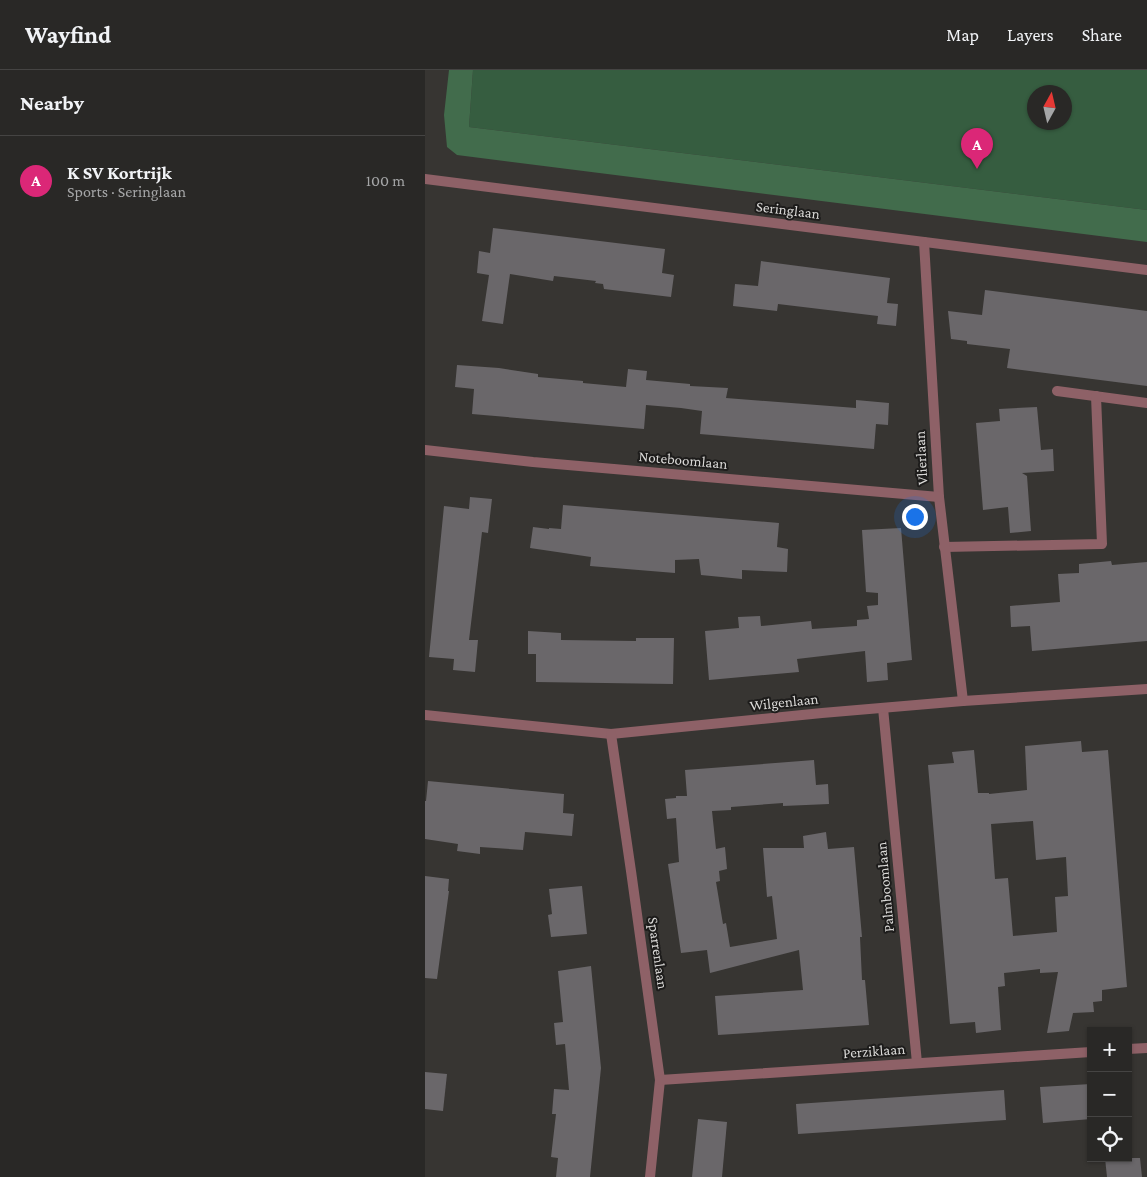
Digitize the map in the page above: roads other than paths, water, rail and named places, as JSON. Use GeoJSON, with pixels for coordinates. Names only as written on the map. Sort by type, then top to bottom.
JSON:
{"type":"FeatureCollection","features":[{"type":"Feature","properties":{"kind":"street","name":"Seringlaan"},"geometry":{"type":"LineString","coordinates":[[425,179],[1147,270]]}},
{"type":"Feature","properties":{"kind":"street","name":"Vlierlaan"},"geometry":{"type":"LineString","coordinates":[[924,242],[939,497],[963,701]]}},
{"type":"Feature","properties":{"kind":"street"},"geometry":{"type":"LineString","coordinates":[[1057,391],[1147,403]]}},
{"type":"Feature","properties":{"kind":"street"},"geometry":{"type":"LineString","coordinates":[[944,547],[1101,544],[1096,396]]}},
{"type":"Feature","properties":{"kind":"street","name":"Noteboomlaan"},"geometry":{"type":"LineString","coordinates":[[425,450],[533,462],[939,497]]}},
{"type":"Feature","properties":{"kind":"street","name":"Wilgenlaan"},"geometry":{"type":"LineString","coordinates":[[425,715],[611,734],[963,701],[1147,691]]}},
{"type":"Feature","properties":{"kind":"street","name":"Palmboomlaan"},"geometry":{"type":"LineString","coordinates":[[883,708],[917,1064]]}},
{"type":"Feature","properties":{"kind":"street","name":"Sparrenlaan"},"geometry":{"type":"LineString","coordinates":[[611,734],[660,1080],[650,1177]]}},
{"type":"Feature","properties":{"kind":"street"},"geometry":{"type":"LineString","coordinates":[[1132,1050],[1147,1048]]}},
{"type":"Feature","properties":{"kind":"street","name":"Perziklaan"},"geometry":{"type":"LineString","coordinates":[[660,1080],[1087,1052]]}},
{"type":"Feature","properties":{"kind":"place","name":"K SV Kortrijk"},"geometry":{"type":"Point","coordinates":[977,169]}}]}
